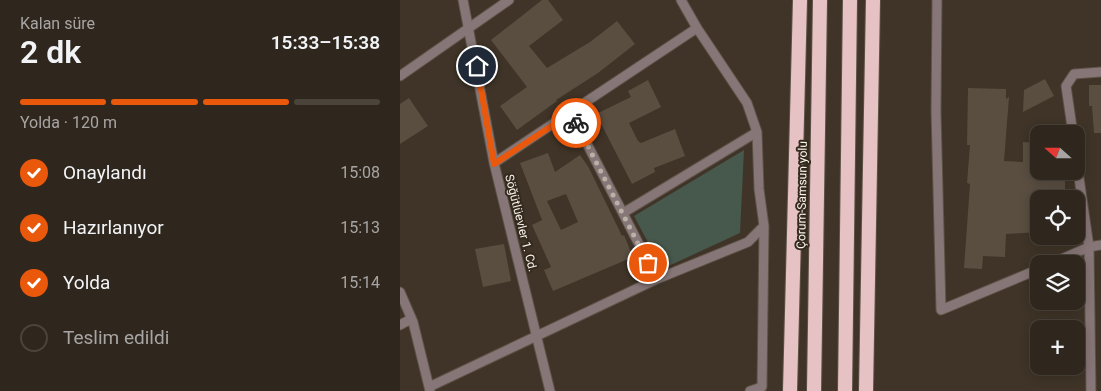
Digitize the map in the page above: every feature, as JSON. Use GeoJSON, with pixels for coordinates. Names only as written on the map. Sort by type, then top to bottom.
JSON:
{"type":"FeatureCollection","features":[{"type":"Feature","properties":{"kind":"highway"},"geometry":{"type":"LineString","coordinates":[[790,391],[800,0]]}},
{"type":"Feature","properties":{"kind":"highway","name":"Çorum-Samsun yolu"},"geometry":{"type":"LineString","coordinates":[[814,391],[820,0]]}},
{"type":"Feature","properties":{"kind":"highway"},"geometry":{"type":"LineString","coordinates":[[845,391],[850,0]]}},
{"type":"Feature","properties":{"kind":"highway"},"geometry":{"type":"LineString","coordinates":[[866,391],[873,0]]}},
{"type":"Feature","properties":{"kind":"street","name":"Söğütlüevler 1. Cd."},"geometry":{"type":"LineString","coordinates":[[463,0],[470,28],[494,164],[550,391]]}},
{"type":"Feature","properties":{"kind":"street"},"geometry":{"type":"LineString","coordinates":[[400,76],[508,0]]}},
{"type":"Feature","properties":{"kind":"street"},"geometry":{"type":"LineString","coordinates":[[681,0],[697,28],[747,103],[757,132],[759,189],[764,226],[762,387],[750,391]]}},
{"type":"Feature","properties":{"kind":"street"},"geometry":{"type":"LineString","coordinates":[[937,0],[936,110],[941,310],[1030,273]]}},
{"type":"Feature","properties":{"kind":"street"},"geometry":{"type":"LineString","coordinates":[[494,164],[697,28]]}},
{"type":"Feature","properties":{"kind":"street"},"geometry":{"type":"LineString","coordinates":[[1072,125],[1066,86],[1074,74],[1101,72]]}},
{"type":"Feature","properties":{"kind":"street"},"geometry":{"type":"LineString","coordinates":[[571,113],[657,279]]}},
{"type":"Feature","properties":{"kind":"street"},"geometry":{"type":"LineString","coordinates":[[623,213],[757,132]]}},
{"type":"Feature","properties":{"kind":"street"},"geometry":{"type":"LineString","coordinates":[[1079,180],[1089,247],[1091,391]]}},
{"type":"Feature","properties":{"kind":"street"},"geometry":{"type":"LineString","coordinates":[[400,292],[411,319],[430,389],[536,335],[657,279],[748,242],[764,226]]}},
{"type":"Feature","properties":{"kind":"street"},"geometry":{"type":"LineString","coordinates":[[1071,255],[1089,247],[1101,245]]}},
{"type":"Feature","properties":{"kind":"street"},"geometry":{"type":"LineString","coordinates":[[400,325],[411,319]]}},
{"type":"Feature","properties":{"kind":"green space"},"geometry":{"type":"Polygon","coordinates":[[[744,150],[740,233],[662,269],[634,216],[744,150]]]}},
{"type":"Feature","properties":{"kind":"building"},"geometry":{"type":"Polygon","coordinates":[[[542,0],[548,0],[563,20],[529,46],[547,68],[590,42],[617,21],[635,44],[598,73],[556,100],[517,130],[500,106],[527,87],[491,40],[542,0]]]}},
{"type":"Feature","properties":{"kind":"building"},"geometry":{"type":"Polygon","coordinates":[[[1045,79],[1054,96],[1023,112],[1024,90],[1045,79]]]}},
{"type":"Feature","properties":{"kind":"building"},"geometry":{"type":"Polygon","coordinates":[[[648,80],[661,107],[629,123],[638,141],[641,143],[675,129],[685,156],[654,168],[655,172],[632,184],[596,114],[631,97],[628,91],[648,80]]]}},
{"type":"Feature","properties":{"kind":"building"},"geometry":{"type":"Polygon","coordinates":[[[1089,85],[1101,85],[1101,133],[1094,133],[1092,106],[1089,106],[1089,85]]]}},
{"type":"Feature","properties":{"kind":"building"},"geometry":{"type":"Polygon","coordinates":[[[968,88],[1006,89],[1006,99],[1009,97],[1004,161],[1023,162],[1023,142],[1030,142],[1030,180],[1065,180],[1065,190],[1030,190],[1030,233],[1006,234],[1005,257],[983,256],[982,269],[964,268],[970,184],[967,183],[970,145],[967,145],[968,88]]]}},
{"type":"Feature","properties":{"kind":"building"},"geometry":{"type":"Polygon","coordinates":[[[409,98],[428,126],[400,144],[400,104],[409,98]]]}},
{"type":"Feature","properties":{"kind":"building"},"geometry":{"type":"Polygon","coordinates":[[[548,153],[555,172],[580,155],[589,168],[622,236],[624,235],[633,257],[553,291],[544,270],[551,267],[532,225],[542,220],[520,163],[548,153]],[[566,194],[547,201],[561,230],[578,222],[566,194]]]}},
{"type":"Feature","properties":{"kind":"building"},"geometry":{"type":"Polygon","coordinates":[[[504,244],[511,281],[483,287],[475,249],[504,244]]]}},
{"type":"Feature","properties":{"kind":"way so far"},"geometry":{"type":"LineString","coordinates":[[576,123],[648,263]]}},
{"type":"Feature","properties":{"kind":"route"},"geometry":{"type":"LineString","coordinates":[[477,66],[494,164],[571,113],[576,123]]}}]}
